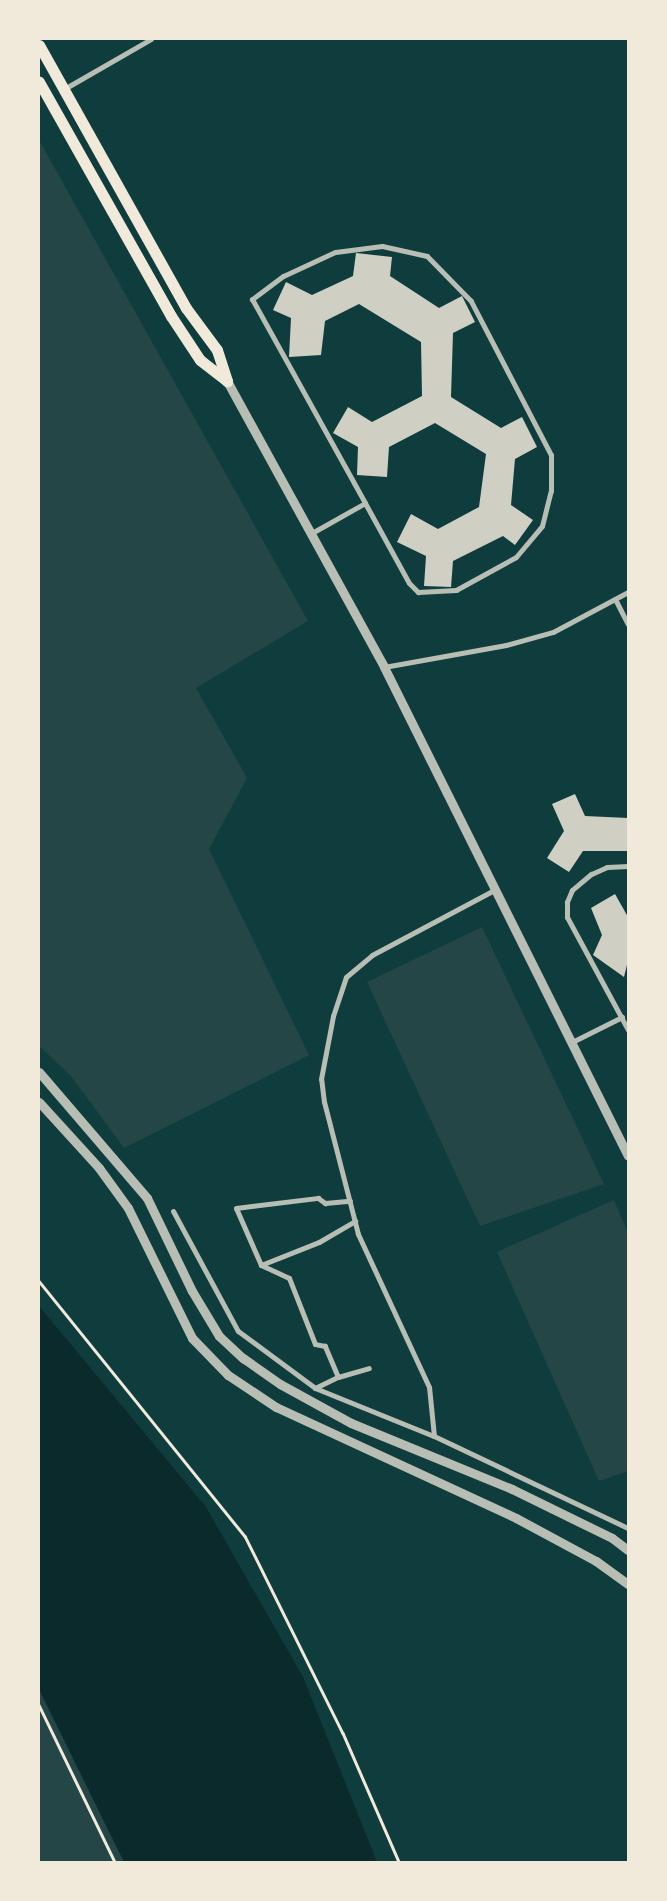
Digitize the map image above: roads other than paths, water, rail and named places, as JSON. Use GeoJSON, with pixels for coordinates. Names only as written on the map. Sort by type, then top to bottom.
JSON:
{"type":"FeatureCollection","features":[{"type":"Feature","properties":{"kind":"main road"},"geometry":{"type":"LineString","coordinates":[[39,45],[186,308],[217,350],[227,381]]}},
{"type":"Feature","properties":{"kind":"main road"},"geometry":{"type":"LineString","coordinates":[[39,82],[171,316],[200,360],[227,381]]}},
{"type":"Feature","properties":{"kind":"street"},"geometry":{"type":"LineString","coordinates":[[63,90],[151,39]]}},
{"type":"Feature","properties":{"kind":"street"},"geometry":{"type":"LineString","coordinates":[[382,246],[427,256],[471,301],[551,455],[551,491],[542,526],[516,557],[456,590],[418,592],[409,583],[365,503],[252,299],[283,276],[335,252],[382,246]]}},
{"type":"Feature","properties":{"kind":"street"},"geometry":{"type":"LineString","coordinates":[[227,381],[309,534],[384,667],[628,1156]]}},
{"type":"Feature","properties":{"kind":"street"},"geometry":{"type":"LineString","coordinates":[[309,534],[365,503]]}},
{"type":"Feature","properties":{"kind":"street"},"geometry":{"type":"LineString","coordinates":[[384,667],[506,645],[553,632],[628,592]]}},
{"type":"Feature","properties":{"kind":"street"},"geometry":{"type":"LineString","coordinates":[[615,599],[628,624]]}},
{"type":"Feature","properties":{"kind":"street"},"geometry":{"type":"LineString","coordinates":[[628,866],[607,867],[591,874],[572,890],[567,902],[567,917],[628,1030]]}},
{"type":"Feature","properties":{"kind":"street"},"geometry":{"type":"LineString","coordinates":[[434,1436],[429,1387],[358,1234],[324,1102],[321,1079],[333,1016],[346,977],[372,955],[496,889]]}},
{"type":"Feature","properties":{"kind":"street"},"geometry":{"type":"LineString","coordinates":[[572,1042],[622,1017]]}},
{"type":"Feature","properties":{"kind":"street"},"geometry":{"type":"LineString","coordinates":[[39,1072],[147,1198],[192,1291],[219,1336],[243,1358],[280,1384],[351,1423],[512,1489],[612,1538],[628,1550]]}},
{"type":"Feature","properties":{"kind":"street"},"geometry":{"type":"LineString","coordinates":[[39,1102],[99,1168],[128,1208],[192,1338],[228,1375],[276,1407],[516,1518],[596,1560],[628,1584]]}},
{"type":"Feature","properties":{"kind":"street"},"geometry":{"type":"LineString","coordinates":[[338,1377],[325,1346],[315,1344],[289,1278],[261,1265],[236,1208],[318,1198],[325,1203],[350,1201]]}},
{"type":"Feature","properties":{"kind":"street"},"geometry":{"type":"LineString","coordinates":[[173,1211],[238,1330],[315,1388],[434,1436],[628,1528]]}},
{"type":"Feature","properties":{"kind":"street"},"geometry":{"type":"LineString","coordinates":[[261,1265],[319,1242],[355,1221]]}},
{"type":"Feature","properties":{"kind":"street"},"geometry":{"type":"LineString","coordinates":[[315,1388],[338,1377],[369,1368]]}}]}
